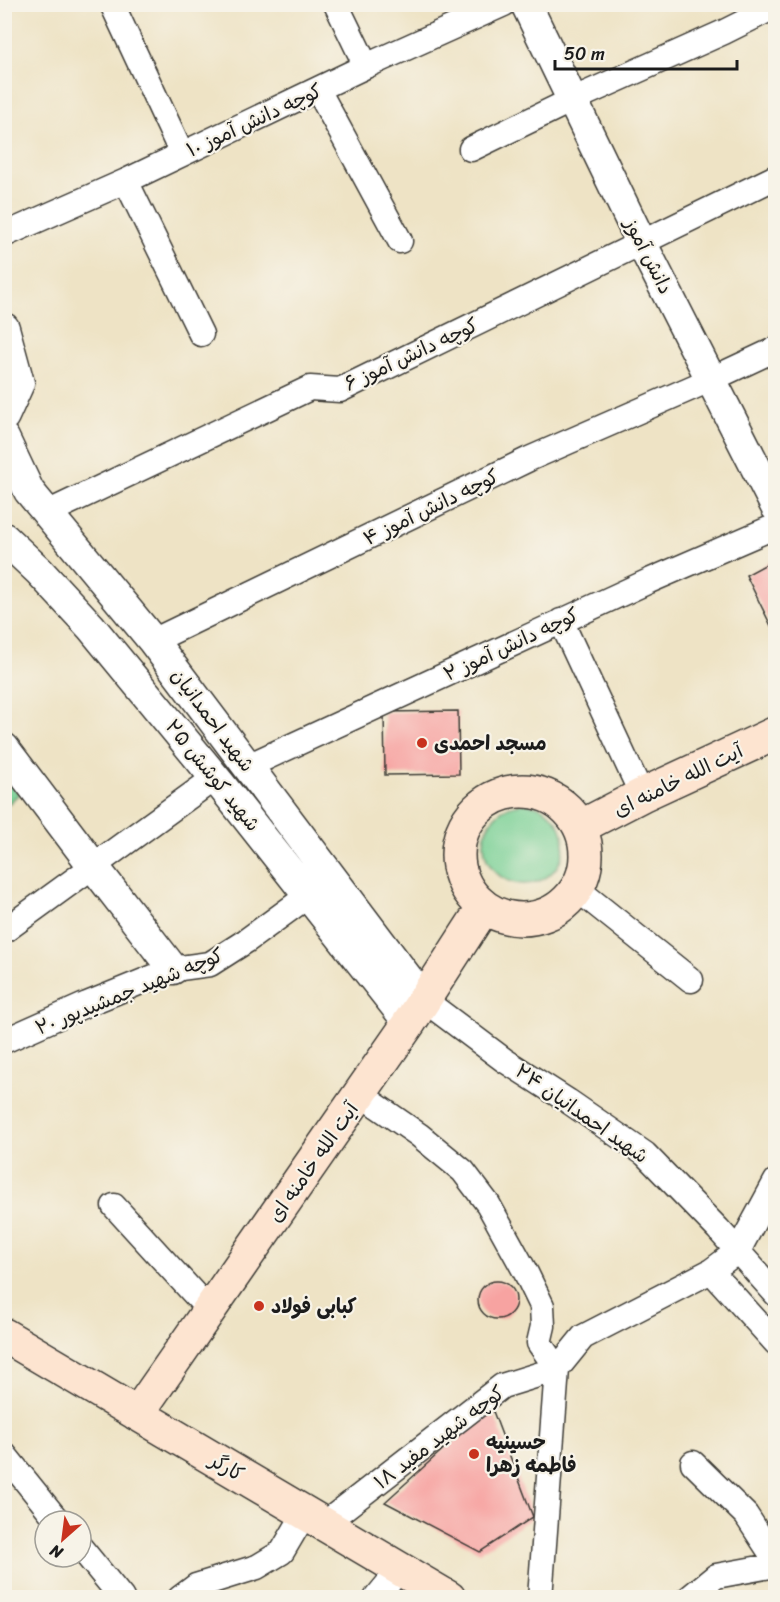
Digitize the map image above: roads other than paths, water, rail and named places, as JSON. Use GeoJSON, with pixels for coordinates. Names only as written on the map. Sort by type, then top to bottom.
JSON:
{"type":"FeatureCollection","features":[{"type":"Feature","properties":{"kind":"main road","name":"آیت الله خامنه ای"},"geometry":{"type":"LineString","coordinates":[[580,828],[642,795],[776,733]]}},
{"type":"Feature","properties":{"kind":"main road"},"geometry":{"type":"LineString","coordinates":[[509,792],[531,792],[551,798],[568,810],[580,828],[586,848],[585,869],[577,889],[563,905],[545,915],[524,920],[503,916],[484,907],[469,892],[460,873],[458,851],[462,831],[473,813],[490,799],[509,792]]}},
{"type":"Feature","properties":{"kind":"main road","name":"آیت الله خامنه ای"},"geometry":{"type":"LineString","coordinates":[[137,1414],[417,1012],[484,907]]}},
{"type":"Feature","properties":{"kind":"main road","name":"کارگر"},"geometry":{"type":"LineString","coordinates":[[4,1335],[449,1598]]}},
{"type":"Feature","properties":{"kind":"street"},"geometry":{"type":"LineString","coordinates":[[112,4],[182,154]]}},
{"type":"Feature","properties":{"kind":"street"},"geometry":{"type":"LineString","coordinates":[[336,4],[366,66]]}},
{"type":"Feature","properties":{"kind":"street","name":"کوچه دانش آموز ۱۰"},"geometry":{"type":"LineString","coordinates":[[4,235],[126,181],[366,66],[504,4]]}},
{"type":"Feature","properties":{"kind":"street","name":"دانش آموز"},"geometry":{"type":"LineString","coordinates":[[525,4],[642,244],[776,507]]}},
{"type":"Feature","properties":{"kind":"street"},"geometry":{"type":"LineString","coordinates":[[471,149],[776,6]]}},
{"type":"Feature","properties":{"kind":"street"},"geometry":{"type":"LineString","coordinates":[[318,90],[400,241]]}},
{"type":"Feature","properties":{"kind":"street","name":"کوچه دانش آموز ۶"},"geometry":{"type":"LineString","coordinates":[[47,513],[310,388],[340,390],[776,177]]}},
{"type":"Feature","properties":{"kind":"street"},"geometry":{"type":"LineString","coordinates":[[126,181],[201,334]]}},
{"type":"Feature","properties":{"kind":"street"},"geometry":{"type":"LineString","coordinates":[[4,328],[20,383],[7,399]]}},
{"type":"Feature","properties":{"kind":"street","name":"کوچه دانش آموز ۴"},"geometry":{"type":"LineString","coordinates":[[153,641],[529,459],[776,350]]}},
{"type":"Feature","properties":{"kind":"street","name":"شهید احمدانیان"},"geometry":{"type":"LineString","coordinates":[[4,438],[30,491],[153,641],[248,766],[417,1012]]}},
{"type":"Feature","properties":{"kind":"street","name":"کوچه دانش آموز ۲"},"geometry":{"type":"LineString","coordinates":[[248,766],[649,581],[776,526]]}},
{"type":"Feature","properties":{"kind":"street","name":"شهید کوشش ۲۵"},"geometry":{"type":"LineString","coordinates":[[4,538],[92,627],[216,777],[309,895],[417,1012]]}},
{"type":"Feature","properties":{"kind":"street"},"geometry":{"type":"LineString","coordinates":[[561,621],[642,795]]}},
{"type":"Feature","properties":{"kind":"street"},"geometry":{"type":"LineString","coordinates":[[4,748],[173,969]]}},
{"type":"Feature","properties":{"kind":"street"},"geometry":{"type":"LineString","coordinates":[[4,931],[216,777]]}},
{"type":"Feature","properties":{"kind":"street"},"geometry":{"type":"LineString","coordinates":[[577,889],[691,980]]}},
{"type":"Feature","properties":{"kind":"street","name":"کوچه شهید جمشیدپور ۲۰"},"geometry":{"type":"LineString","coordinates":[[4,1041],[173,969],[210,963],[246,941],[309,895]]}},
{"type":"Feature","properties":{"kind":"street","name":"شهید احمدانیان ۲۴"},"geometry":{"type":"LineString","coordinates":[[417,1012],[504,1060],[645,1154],[718,1228],[776,1294]]}},
{"type":"Feature","properties":{"kind":"street"},"geometry":{"type":"LineString","coordinates":[[360,1094],[419,1135],[463,1171],[488,1204],[542,1306],[543,1326],[539,1343],[557,1369]]}},
{"type":"Feature","properties":{"kind":"street"},"geometry":{"type":"LineString","coordinates":[[540,1598],[557,1369],[583,1337],[711,1270],[738,1251],[776,1181]]}},
{"type":"Feature","properties":{"kind":"street"},"geometry":{"type":"LineString","coordinates":[[114,1206],[209,1310]]}},
{"type":"Feature","properties":{"kind":"street"},"geometry":{"type":"LineString","coordinates":[[711,1270],[776,1343]]}},
{"type":"Feature","properties":{"kind":"street","name":"کوچه شهید مفید ۱۸"},"geometry":{"type":"LineString","coordinates":[[315,1518],[502,1386],[557,1369]]}},
{"type":"Feature","properties":{"kind":"street"},"geometry":{"type":"LineString","coordinates":[[4,1454],[48,1509]]}},
{"type":"Feature","properties":{"kind":"street"},"geometry":{"type":"LineString","coordinates":[[689,1598],[716,1576],[776,1563],[746,1515],[693,1463]]}},
{"type":"Feature","properties":{"kind":"street"},"geometry":{"type":"LineString","coordinates":[[180,1598],[195,1586],[257,1567],[282,1552],[315,1518]]}},
{"type":"Feature","properties":{"kind":"street"},"geometry":{"type":"LineString","coordinates":[[93,1563],[122,1598]]}},
{"type":"Feature","properties":{"kind":"street"},"geometry":{"type":"LineString","coordinates":[[376,1598],[400,1569]]}},
{"type":"Feature","properties":{"kind":"place","name":"مسجد احمدی"},"geometry":{"type":"Point","coordinates":[422,743]}},
{"type":"Feature","properties":{"kind":"place","name":"کبابی فولاد"},"geometry":{"type":"Point","coordinates":[259,1306]}},
{"type":"Feature","properties":{"kind":"place","name":"حسینیه فاطمه زهرا"},"geometry":{"type":"Point","coordinates":[474,1454]}}]}
